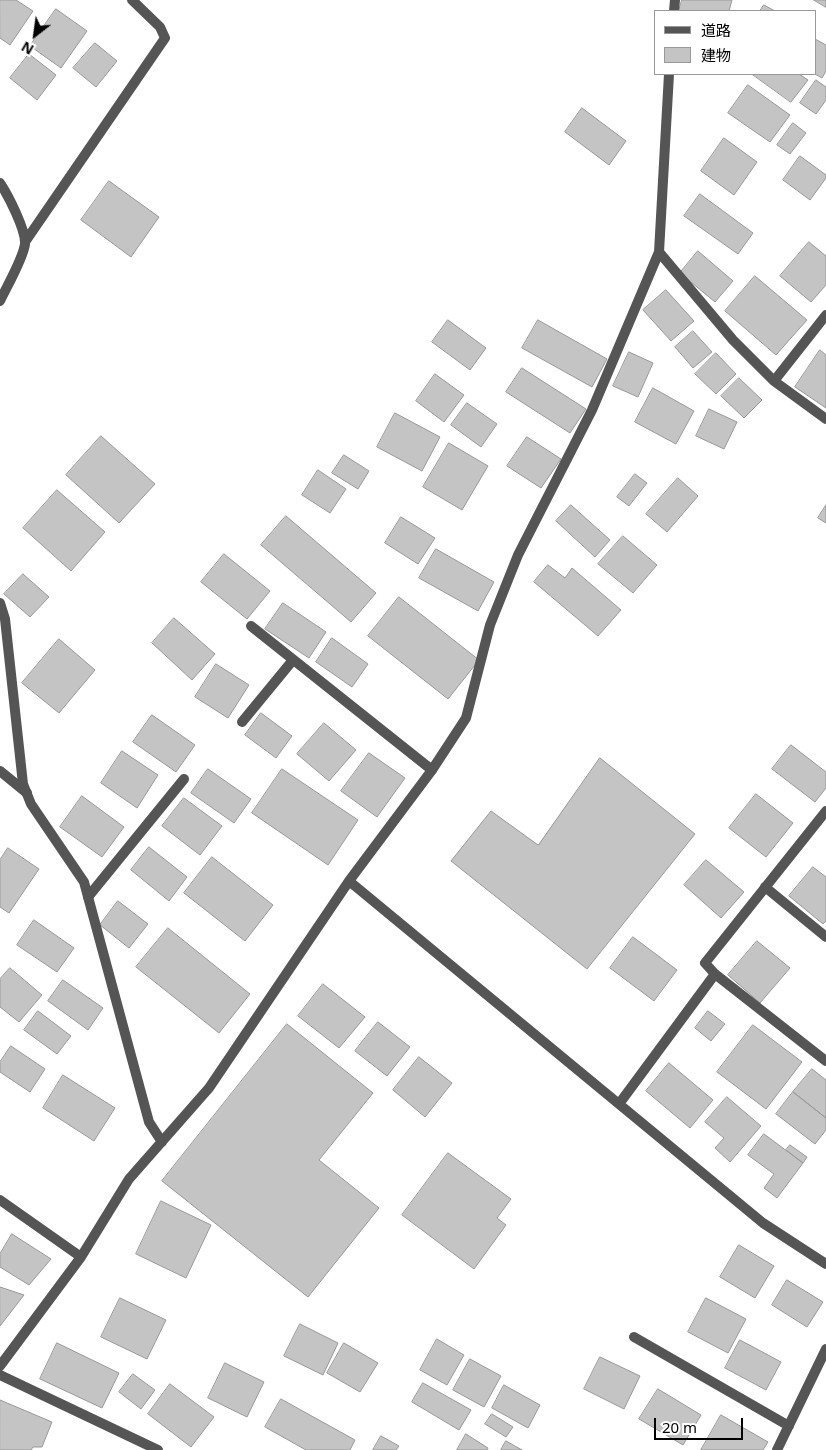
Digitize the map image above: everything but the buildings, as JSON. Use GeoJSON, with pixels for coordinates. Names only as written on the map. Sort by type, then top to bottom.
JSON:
{"type":"FeatureCollection","features":[{"type":"Feature","properties":{"kind":"street"},"geometry":{"type":"LineString","coordinates":[[0,300],[23,252],[25,242],[165,38],[160,26],[132,0]]}},
{"type":"Feature","properties":{"kind":"street"},"geometry":{"type":"LineString","coordinates":[[0,1366],[81,1257],[129,1179],[209,1088],[349,881],[432,770],[466,718],[490,624],[518,555],[592,410],[659,252],[669,75]]}},
{"type":"Feature","properties":{"kind":"street"},"geometry":{"type":"LineString","coordinates":[[0,183],[19,221],[25,242]]}},
{"type":"Feature","properties":{"kind":"street"},"geometry":{"type":"LineString","coordinates":[[659,252],[733,340],[774,382],[826,419]]}},
{"type":"Feature","properties":{"kind":"street"},"geometry":{"type":"LineString","coordinates":[[774,382],[826,315]]}},
{"type":"Feature","properties":{"kind":"street"},"geometry":{"type":"LineString","coordinates":[[0,603],[5,619],[23,784],[31,804],[84,882],[149,1122],[162,1142]]}},
{"type":"Feature","properties":{"kind":"street"},"geometry":{"type":"LineString","coordinates":[[251,626],[432,770]]}},
{"type":"Feature","properties":{"kind":"street"},"geometry":{"type":"LineString","coordinates":[[242,722],[293,660]]}},
{"type":"Feature","properties":{"kind":"street"},"geometry":{"type":"LineString","coordinates":[[0,771],[27,793]]}},
{"type":"Feature","properties":{"kind":"street"},"geometry":{"type":"LineString","coordinates":[[88,898],[184,779]]}},
{"type":"Feature","properties":{"kind":"street"},"geometry":{"type":"LineString","coordinates":[[826,811],[705,963],[715,974],[826,1061]]}},
{"type":"Feature","properties":{"kind":"street"},"geometry":{"type":"LineString","coordinates":[[349,881],[763,1223],[826,1264]]}},
{"type":"Feature","properties":{"kind":"street"},"geometry":{"type":"LineString","coordinates":[[765,887],[826,937]]}},
{"type":"Feature","properties":{"kind":"street"},"geometry":{"type":"LineString","coordinates":[[619,1104],[715,974]]}},
{"type":"Feature","properties":{"kind":"street"},"geometry":{"type":"LineString","coordinates":[[0,1200],[81,1257]]}},
{"type":"Feature","properties":{"kind":"street"},"geometry":{"type":"LineString","coordinates":[[634,1337],[788,1426]]}},
{"type":"Feature","properties":{"kind":"street"},"geometry":{"type":"LineString","coordinates":[[777,1450],[826,1349]]}},
{"type":"Feature","properties":{"kind":"street"},"geometry":{"type":"LineString","coordinates":[[0,1376],[158,1450]]}}]}
